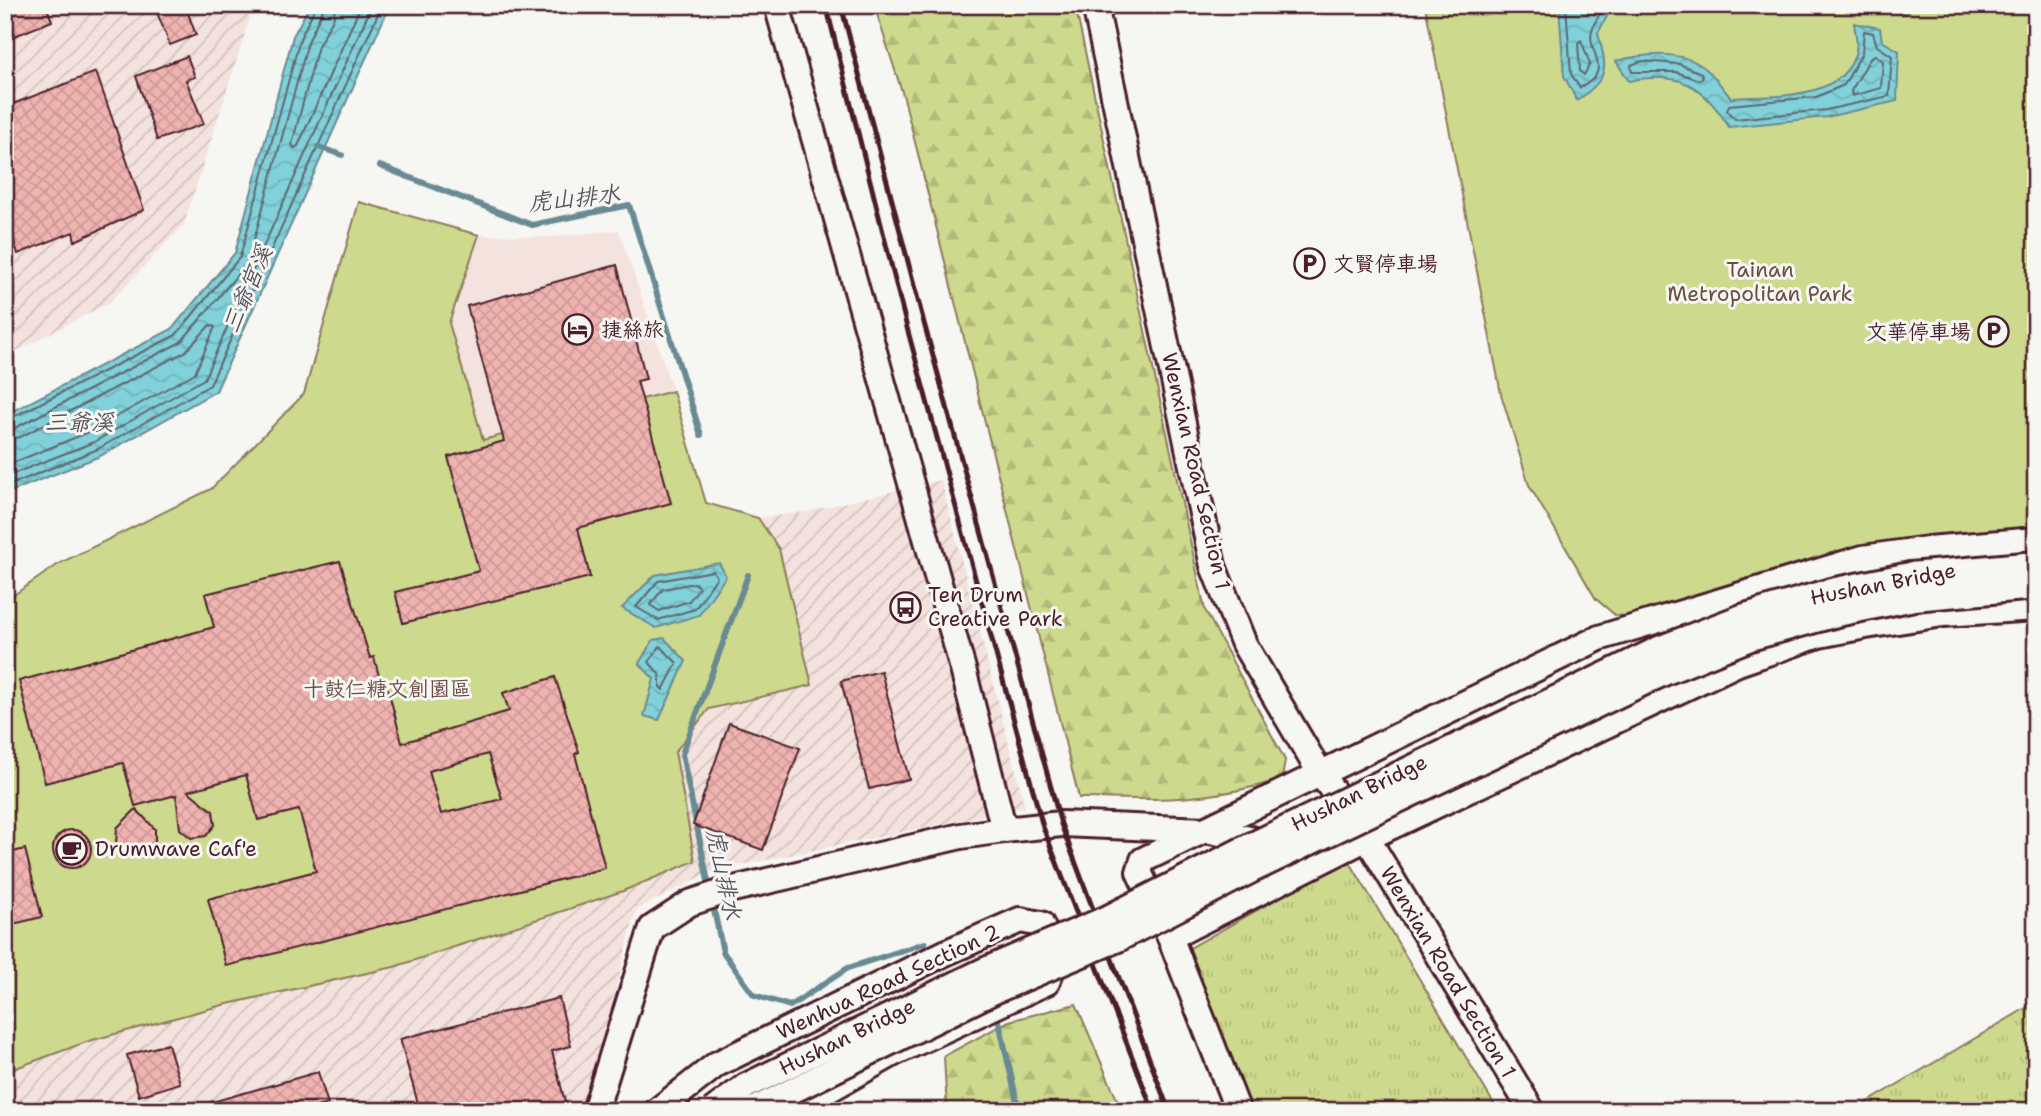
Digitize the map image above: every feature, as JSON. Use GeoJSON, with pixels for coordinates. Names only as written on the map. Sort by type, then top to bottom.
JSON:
{"type":"FeatureCollection","features":[{"type":"Feature","properties":{"kind":"street"},"geometry":{"type":"LineString","coordinates":[[776,5],[945,604],[1004,830]]}},
{"type":"Feature","properties":{"kind":"street","name":"Wenxian Road Section 1"},"geometry":{"type":"LineString","coordinates":[[1095,5],[1213,566],[1244,644],[1320,773],[1367,838],[1532,1111]]}},
{"type":"Feature","properties":{"kind":"street"},"geometry":{"type":"LineString","coordinates":[[1238,1111],[1170,937],[1139,872],[1143,860],[1599,638],[1863,558],[1928,549],[2036,541]]}},
{"type":"Feature","properties":{"kind":"street","name":"Hushan Bridge"},"geometry":{"type":"LineString","coordinates":[[712,1111],[746,1086],[983,971],[1108,918],[1266,838],[1659,649],[1742,617],[1831,592],[1910,575],[1972,567],[2036,564]]}},
{"type":"Feature","properties":{"kind":"street","name":"Hushan Bridge"},"geometry":{"type":"LineString","coordinates":[[751,1111],[992,992],[1118,939],[1252,870],[1668,671],[1750,638],[1837,614],[1914,598],[2036,587]]}},
{"type":"Feature","properties":{"kind":"street"},"geometry":{"type":"LineString","coordinates":[[1170,937],[1367,838],[1738,663],[1819,635],[1866,625],[1943,614],[2036,608]]}},
{"type":"Feature","properties":{"kind":"street"},"geometry":{"type":"LineString","coordinates":[[595,1111],[652,928],[690,903],[730,890],[961,836],[1061,824],[1205,831],[1333,856]]}},
{"type":"Feature","properties":{"kind":"street","name":"Wenhua Road Section 2"},"geometry":{"type":"LineString","coordinates":[[657,1111],[717,1064],[933,959],[1020,920],[1041,924],[1056,958],[1047,982],[894,1054],[791,1111]]}},
{"type":"Feature","properties":{"kind":"shaded area"},"geometry":{"type":"Polygon","coordinates":[[[5,5],[254,5],[184,224],[110,302],[5,357],[5,5]]]}},
{"type":"Feature","properties":{"kind":"shaded area","name":"十鼓仁糖文創園區"},"geometry":{"type":"Polygon","coordinates":[[[359,202],[479,235],[449,323],[483,440],[673,391],[706,503],[759,518],[805,512],[941,480],[1025,807],[712,871],[636,910],[585,1111],[5,1111],[5,601],[60,563],[211,489],[304,394],[359,202]]]}},
{"type":"Feature","properties":{"kind":"shaded area"},"geometry":{"type":"Polygon","coordinates":[[[619,230],[673,391],[483,440],[449,323],[479,235],[550,237],[619,230]]]}},
{"type":"Feature","properties":{"kind":"green space"},"geometry":{"type":"Polygon","coordinates":[[[874,5],[1075,5],[1205,610],[1285,760],[1282,779],[1205,796],[1157,799],[1079,798],[904,98],[874,5]]]}},
{"type":"Feature","properties":{"kind":"green space","name":"Tainan Metropolitan Park"},"geometry":{"type":"Polygon","coordinates":[[[1425,5],[2036,5],[2036,532],[1889,542],[1741,580],[1645,618],[1615,615],[1596,599],[1529,485],[1501,394],[1425,5]]]}},
{"type":"Feature","properties":{"kind":"green space","name":"十鼓仁糖文創園區"},"geometry":{"type":"Polygon","coordinates":[[[359,202],[479,235],[449,323],[483,440],[673,391],[706,503],[758,518],[779,549],[812,685],[709,709],[675,752],[695,861],[623,891],[394,967],[223,1005],[89,1041],[5,1072],[5,601],[60,563],[211,489],[304,394],[359,202]]]}},
{"type":"Feature","properties":{"kind":"green space"},"geometry":{"type":"Polygon","coordinates":[[[1348,859],[1498,1111],[1251,1111],[1188,949],[1348,859]]]}},
{"type":"Feature","properties":{"kind":"green space"},"geometry":{"type":"Polygon","coordinates":[[[2036,1002],[2033,1111],[1853,1111],[2036,1002]]]}},
{"type":"Feature","properties":{"kind":"green space"},"geometry":{"type":"Polygon","coordinates":[[[1076,1004],[1122,1111],[947,1111],[944,1056],[1009,1021],[1076,1004]]]}},
{"type":"Feature","properties":{"kind":"water","name":"三爺溪"},"geometry":{"type":"Polygon","coordinates":[[[310,5],[390,5],[216,391],[100,456],[5,494],[5,415],[172,329],[235,253],[293,36],[310,5]]]}},
{"type":"Feature","properties":{"kind":"water"},"geometry":{"type":"Polygon","coordinates":[[[1559,5],[1613,5],[1598,33],[1603,72],[1595,85],[1577,101],[1564,76],[1559,5]]]}},
{"type":"Feature","properties":{"kind":"water"},"geometry":{"type":"Polygon","coordinates":[[[1862,5],[1910,5],[1904,14],[1862,5]]]}},
{"type":"Feature","properties":{"kind":"water"},"geometry":{"type":"Polygon","coordinates":[[[1854,23],[1880,28],[1882,41],[1899,51],[1897,101],[1827,117],[1729,127],[1709,101],[1688,84],[1662,78],[1629,81],[1616,61],[1650,55],[1686,58],[1710,72],[1731,98],[1804,92],[1837,79],[1849,68],[1857,48],[1854,23]]]}},
{"type":"Feature","properties":{"kind":"water"},"geometry":{"type":"Polygon","coordinates":[[[719,563],[726,576],[699,615],[656,628],[622,608],[655,575],[719,563]]]}},
{"type":"Feature","properties":{"kind":"water"},"geometry":{"type":"Polygon","coordinates":[[[664,638],[686,661],[659,720],[644,716],[654,679],[639,663],[653,640],[664,638]]]}},
{"type":"Feature","properties":{"kind":"building"},"geometry":{"type":"Polygon","coordinates":[[[5,5],[46,5],[52,21],[5,40],[5,5]]]}},
{"type":"Feature","properties":{"kind":"building"},"geometry":{"type":"Polygon","coordinates":[[[154,5],[185,5],[196,35],[170,45],[154,5]]]}},
{"type":"Feature","properties":{"kind":"building"},"geometry":{"type":"Polygon","coordinates":[[[187,56],[195,77],[186,80],[204,124],[157,140],[136,76],[187,56]]]}},
{"type":"Feature","properties":{"kind":"building"},"geometry":{"type":"Polygon","coordinates":[[[96,72],[144,210],[75,241],[73,232],[18,254],[5,210],[5,107],[96,72]]]}},
{"type":"Feature","properties":{"kind":"building"},"geometry":{"type":"Polygon","coordinates":[[[617,265],[646,379],[637,381],[671,503],[578,528],[590,577],[403,623],[395,592],[479,571],[448,457],[504,441],[467,306],[617,265]]]}},
{"type":"Feature","properties":{"kind":"building"},"geometry":{"type":"Polygon","coordinates":[[[340,561],[370,658],[374,657],[383,691],[388,689],[402,743],[509,711],[503,693],[555,677],[579,752],[575,754],[605,868],[226,966],[208,899],[316,871],[299,810],[258,820],[246,775],[188,791],[213,811],[215,825],[206,836],[191,838],[180,829],[176,795],[135,806],[123,763],[45,783],[19,681],[214,627],[205,594],[340,561]],[[488,754],[429,771],[441,814],[502,799],[488,754]]]}},
{"type":"Feature","properties":{"kind":"building"},"geometry":{"type":"Polygon","coordinates":[[[881,671],[909,779],[869,789],[841,681],[881,671]]]}},
{"type":"Feature","properties":{"kind":"building"},"geometry":{"type":"Polygon","coordinates":[[[729,723],[800,748],[763,850],[693,825],[729,723]]]}},
{"type":"Feature","properties":{"kind":"building"},"geometry":{"type":"Polygon","coordinates":[[[136,809],[155,829],[155,845],[143,856],[127,855],[116,844],[117,828],[136,809]]]}},
{"type":"Feature","properties":{"kind":"building","name":"Drumwave Caf'e"},"geometry":{"type":"Polygon","coordinates":[[[72,830],[85,836],[91,849],[85,862],[72,868],[59,862],[53,849],[59,836],[72,830]]]}},
{"type":"Feature","properties":{"kind":"building"},"geometry":{"type":"Polygon","coordinates":[[[25,849],[42,917],[5,926],[5,854],[25,849]]]}},
{"type":"Feature","properties":{"kind":"building"},"geometry":{"type":"Polygon","coordinates":[[[559,998],[571,1046],[552,1051],[565,1102],[557,1105],[558,1111],[420,1111],[400,1039],[559,998]]]}},
{"type":"Feature","properties":{"kind":"building"},"geometry":{"type":"Polygon","coordinates":[[[168,1044],[180,1083],[139,1096],[127,1055],[168,1044]]]}},
{"type":"Feature","properties":{"kind":"building"},"geometry":{"type":"Polygon","coordinates":[[[318,1072],[328,1104],[302,1111],[199,1111],[198,1106],[318,1072]]]}},
{"type":"Feature","properties":{"kind":"waterway","name":"虎山排水"},"geometry":{"type":"LineString","coordinates":[[318,147],[342,155]]}},
{"type":"Feature","properties":{"kind":"waterway","name":"虎山排水"},"geometry":{"type":"LineString","coordinates":[[380,166],[532,225],[629,205],[701,435]]}},
{"type":"Feature","properties":{"kind":"waterway","name":"虎山排水"},"geometry":{"type":"LineString","coordinates":[[710,891],[682,754],[748,575]]}},
{"type":"Feature","properties":{"kind":"waterway","name":"虎山排水"},"geometry":{"type":"LineString","coordinates":[[712,901],[723,952],[754,995],[790,1006],[848,968],[925,943]]}},
{"type":"Feature","properties":{"kind":"waterway","name":"虎山排水"},"geometry":{"type":"LineString","coordinates":[[998,1017],[1019,1111]]}},
{"type":"Feature","properties":{"kind":"railway"},"geometry":{"type":"LineString","coordinates":[[826,5],[906,324],[1043,827],[1153,1111]]}},
{"type":"Feature","properties":{"kind":"railway"},"geometry":{"type":"LineString","coordinates":[[841,5],[924,323],[1061,824],[1169,1111]]}},
{"type":"Feature","properties":{"kind":"place","name":"文賢停車場"},"geometry":{"type":"Point","coordinates":[1310,264]}},
{"type":"Feature","properties":{"kind":"place","name":"捷絲旅"},"geometry":{"type":"Point","coordinates":[578,330]}},
{"type":"Feature","properties":{"kind":"place","name":"文華停車場"},"geometry":{"type":"Point","coordinates":[1994,332]}},
{"type":"Feature","properties":{"kind":"place","name":"Ten Drum Creative Park"},"geometry":{"type":"Point","coordinates":[905,607]}},
{"type":"Feature","properties":{"kind":"place","name":"Drumwave Caf'e"},"geometry":{"type":"Point","coordinates":[72,849]}},
{"type":"Feature","properties":{"kind":"water label","name":"三爺宮溪"},"geometry":{"type":"Point","coordinates":[247,289]}}]}
